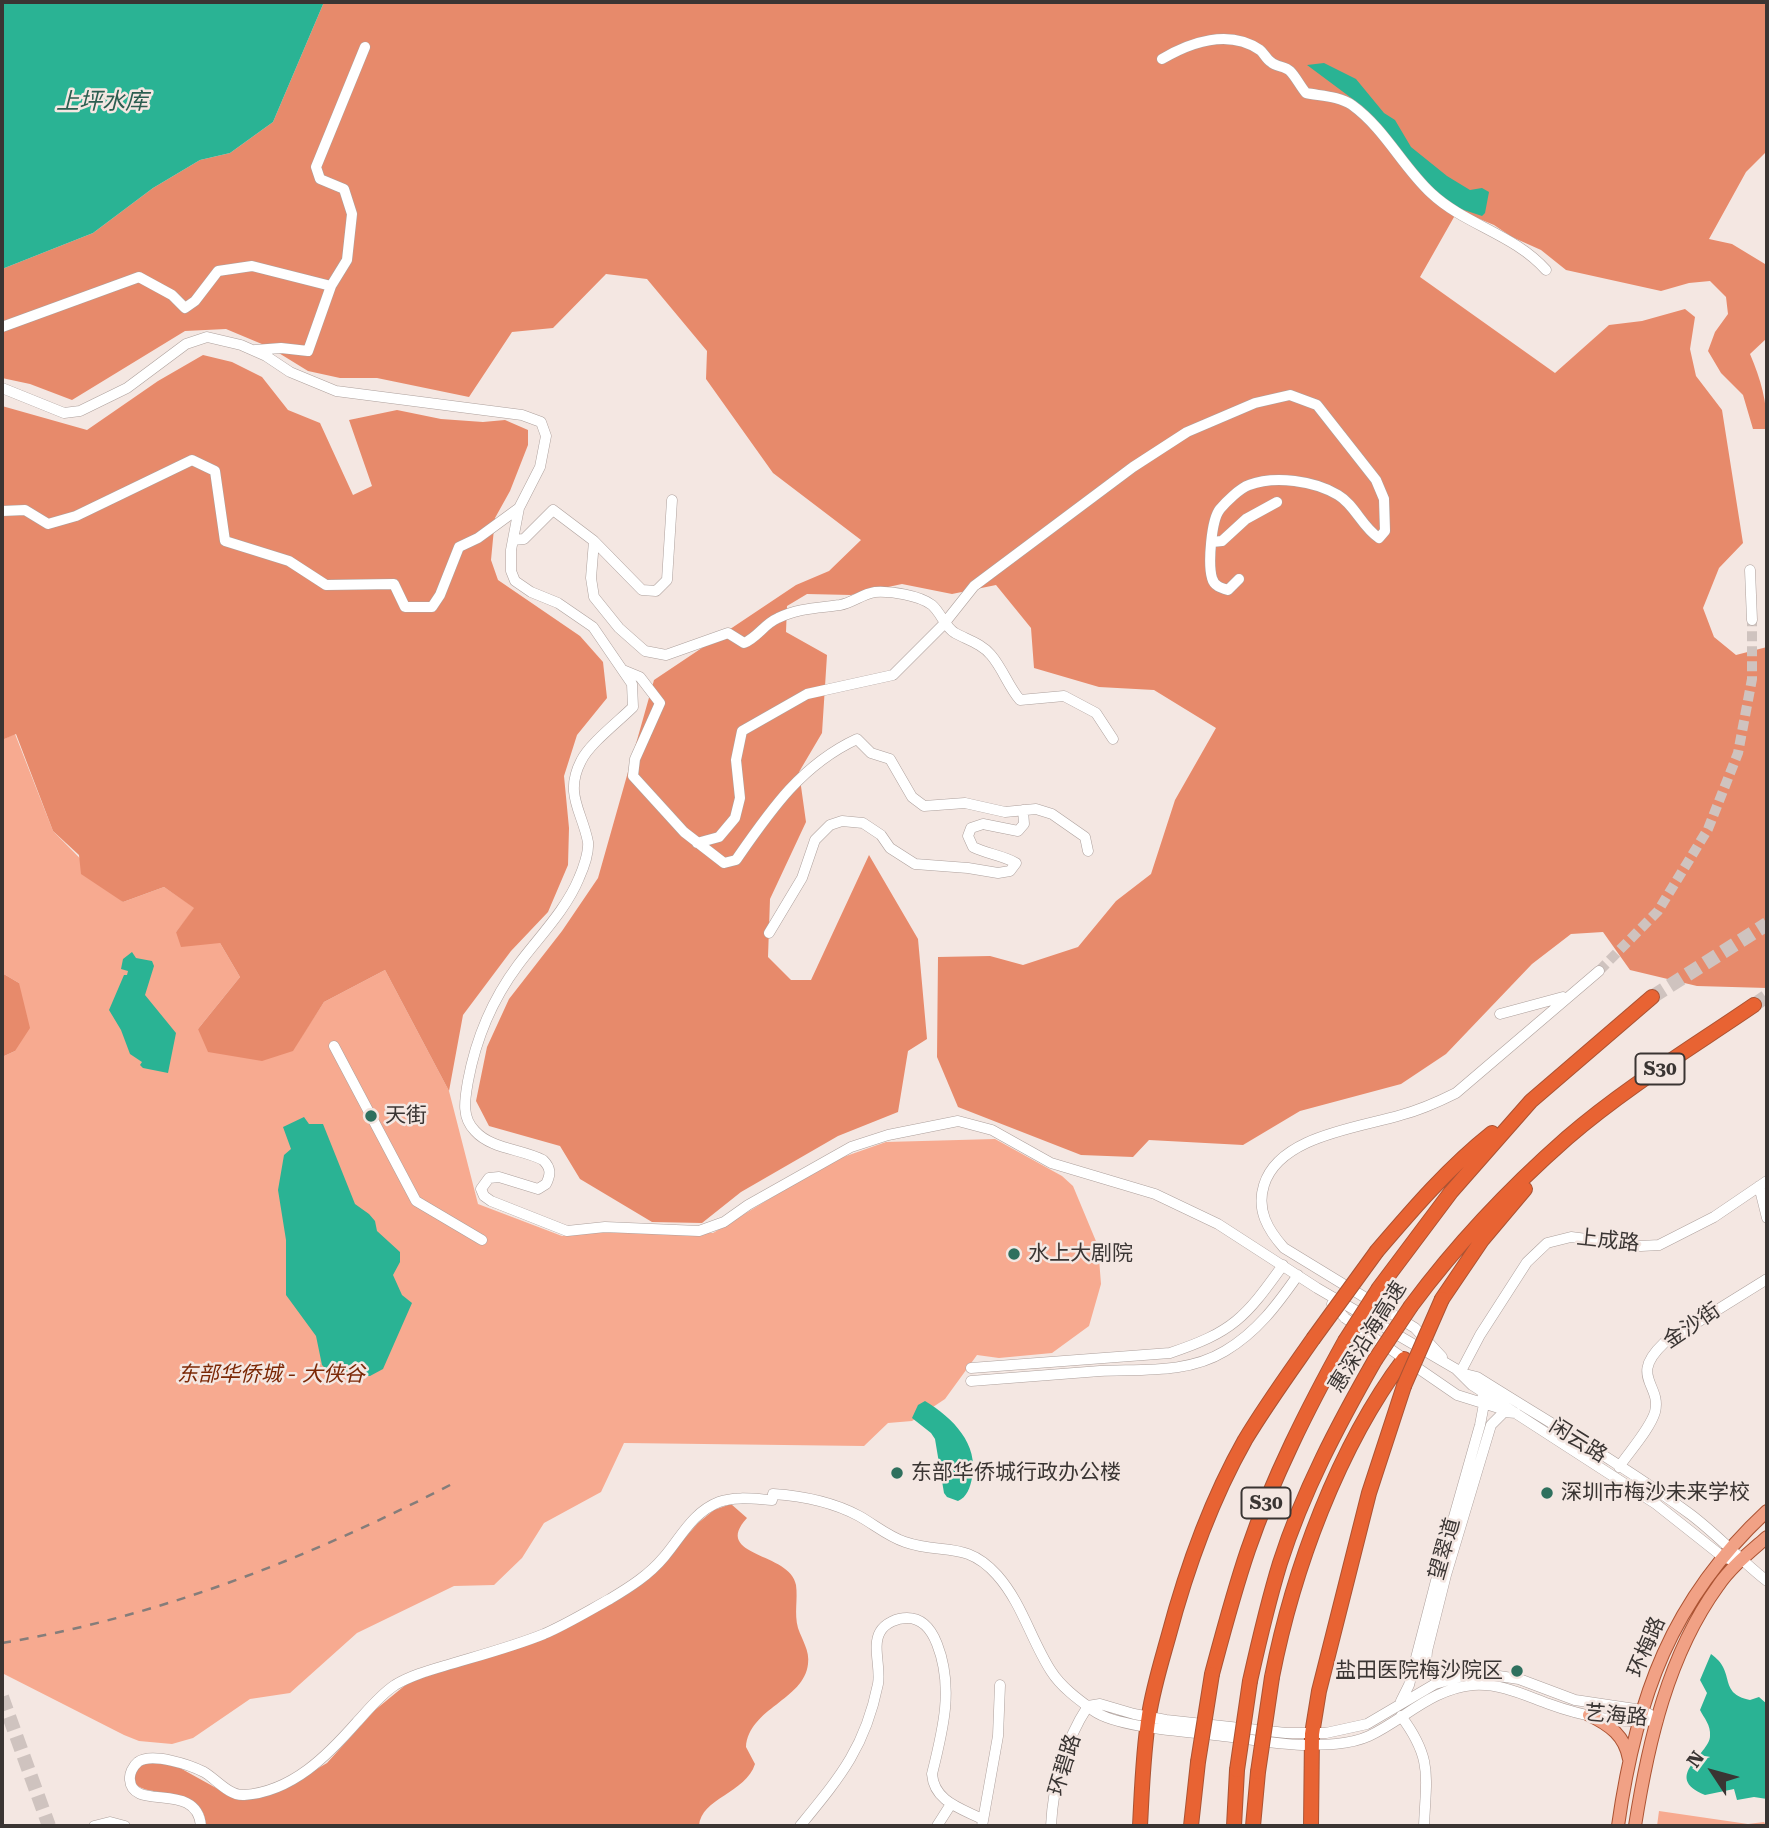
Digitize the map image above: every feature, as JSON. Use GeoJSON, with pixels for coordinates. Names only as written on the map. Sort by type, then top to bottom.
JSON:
{"type":"FeatureCollection","features":[{"type":"Feature","properties":{"kind":"highway","name":"惠深沿海高速"},"geometry":{"type":"LineString","coordinates":[[1191,1826],[1212,1674],[1248,1549],[1297,1433],[1345,1341],[1379,1288],[1451,1192],[1531,1101],[1652,998]]}},
{"type":"Feature","properties":{"kind":"highway","name":"惠深沿海高速"},"geometry":{"type":"LineString","coordinates":[[1234,1826],[1237,1770],[1250,1681],[1274,1584],[1302,1504],[1328,1447],[1375,1360],[1411,1306],[1455,1249],[1569,1137],[1625,1093],[1754,1005]]}},
{"type":"Feature","properties":{"kind":"highway"},"geometry":{"type":"LineString","coordinates":[[1140,1826],[1148,1722],[1183,1584],[1214,1504],[1249,1434],[1313,1339],[1377,1251],[1413,1208],[1455,1165],[1531,1101]]}},
{"type":"Feature","properties":{"kind":"highway"},"geometry":{"type":"LineString","coordinates":[[1311,1826],[1312,1740],[1319,1691],[1369,1493],[1404,1386],[1442,1300],[1482,1240],[1569,1137]]}},
{"type":"Feature","properties":{"kind":"highway"},"geometry":{"type":"LineString","coordinates":[[1253,1826],[1272,1677],[1293,1591],[1329,1495],[1368,1416],[1404,1359]]}},
{"type":"Feature","properties":{"kind":"main road","name":"环梅路"},"geometry":{"type":"LineString","coordinates":[[1618,1826],[1641,1716],[1656,1670],[1676,1626],[1696,1592],[1726,1552],[1767,1511]]}},
{"type":"Feature","properties":{"kind":"main road","name":"环梅路"},"geometry":{"type":"LineString","coordinates":[[1635,1826],[1658,1719],[1688,1637],[1718,1586],[1767,1537]]}},
{"type":"Feature","properties":{"kind":"main road"},"geometry":{"type":"LineString","coordinates":[[1589,1715],[1607,1724],[1621,1737],[1629,1755],[1630,1766]]}},
{"type":"Feature","properties":{"kind":"street"},"geometry":{"type":"LineString","coordinates":[[1162,59],[1215,39],[1229,38],[1261,51],[1271,63],[1289,69],[1306,93],[1349,103],[1366,116],[1432,194],[1459,214],[1518,246],[1546,270]]}},
{"type":"Feature","properties":{"kind":"street"},"geometry":{"type":"LineString","coordinates":[[253,350],[281,348],[308,352],[331,286],[347,260],[352,214],[344,189],[320,180],[316,167],[366,47]]}},
{"type":"Feature","properties":{"kind":"street"},"geometry":{"type":"LineString","coordinates":[[2,327],[139,276],[172,295],[185,308],[195,301],[218,271],[251,266],[331,286]]}},
{"type":"Feature","properties":{"kind":"street"},"geometry":{"type":"LineString","coordinates":[[2,388],[64,413],[80,411],[128,388],[186,344],[207,337],[253,350],[290,372],[336,391],[522,415],[541,422],[546,436],[540,467],[519,508],[511,571],[515,581],[531,592],[558,603],[593,627],[623,669],[640,677],[660,703],[635,759],[634,776],[684,832],[724,863],[736,860],[787,790],[826,757],[857,739],[871,753],[891,759],[912,797],[924,806],[965,803],[1005,812],[1036,809],[1052,814],[1085,837],[1087,851]]}},
{"type":"Feature","properties":{"kind":"street"},"geometry":{"type":"LineString","coordinates":[[698,843],[719,837],[735,818],[740,798],[736,760],[742,731],[807,694],[893,675],[945,622],[974,586],[1133,467],[1187,432],[1255,403],[1290,395],[1317,405],[1376,480],[1384,499],[1385,531],[1379,538],[1370,532],[1340,496],[1312,484],[1272,480],[1247,485],[1219,510],[1212,542],[1212,579],[1217,586],[1228,590],[1238,579]]}},
{"type":"Feature","properties":{"kind":"street"},"geometry":{"type":"LineString","coordinates":[[2,511],[25,510],[48,524],[76,516],[192,460],[215,471],[225,541],[289,561],[326,585],[394,584],[405,607],[432,607],[440,596],[459,547],[478,538],[519,508]]}},
{"type":"Feature","properties":{"kind":"street"},"geometry":{"type":"LineString","coordinates":[[513,540],[524,539],[553,510],[594,541],[642,590],[656,591],[667,580],[672,500]]}},
{"type":"Feature","properties":{"kind":"street"},"geometry":{"type":"LineString","coordinates":[[1212,542],[1222,541],[1246,519],[1277,502]]}},
{"type":"Feature","properties":{"kind":"street"},"geometry":{"type":"LineString","coordinates":[[594,541],[591,578],[594,597],[619,628],[645,650],[666,655],[728,633],[744,643],[754,639],[764,626],[777,618],[809,607],[843,605],[877,592],[908,596],[931,604],[953,632],[970,639],[989,652],[1002,669],[1011,690],[1020,700],[1064,696],[1096,713],[1113,739]]}},
{"type":"Feature","properties":{"kind":"street"},"geometry":{"type":"LineString","coordinates":[[1750,570],[1752,620]]}},
{"type":"Feature","properties":{"kind":"street","name":"闲云路"},"geometry":{"type":"LineString","coordinates":[[623,669],[632,684],[633,708],[603,735],[581,760],[572,793],[589,845],[579,879],[552,922],[490,1007],[473,1051],[464,1103],[469,1125],[478,1135],[543,1160],[549,1166],[549,1178],[546,1184],[538,1189],[499,1177],[489,1178],[481,1189],[484,1196],[498,1205],[567,1231],[606,1227],[699,1231],[724,1222],[748,1205],[851,1147],[888,1135],[958,1121],[992,1129],[1038,1157],[1071,1170],[1125,1184],[1182,1206],[1218,1224],[1317,1288],[1448,1365],[1482,1391],[1741,1561],[1767,1581]]}},
{"type":"Feature","properties":{"kind":"street"},"geometry":{"type":"LineString","coordinates":[[769,933],[803,878],[815,839],[830,825],[842,821],[863,822],[881,835],[890,848],[915,864],[998,873],[1010,871],[1016,863],[973,847],[968,836],[971,828],[983,824],[1017,831],[1024,824],[1023,810]]}},
{"type":"Feature","properties":{"kind":"street"},"geometry":{"type":"LineString","coordinates":[[1448,1365],[1415,1328],[1284,1248],[1263,1217],[1260,1197],[1267,1174],[1300,1145],[1421,1109],[1456,1093],[1599,971]]}},
{"type":"Feature","properties":{"kind":"street"},"geometry":{"type":"LineString","coordinates":[[1500,1014],[1534,1007],[1570,995]]}},
{"type":"Feature","properties":{"kind":"street"},"geometry":{"type":"LineString","coordinates":[[334,1046],[416,1201],[482,1240]]}},
{"type":"Feature","properties":{"kind":"street"},"geometry":{"type":"LineString","coordinates":[[1763,1183],[1767,1218]]}},
{"type":"Feature","properties":{"kind":"street","name":"上成路"},"geometry":{"type":"LineString","coordinates":[[1460,1373],[1480,1335],[1527,1262],[1547,1243],[1558,1238],[1571,1237],[1641,1246],[1659,1245],[1714,1217],[1763,1183]]}},
{"type":"Feature","properties":{"kind":"street"},"geometry":{"type":"LineString","coordinates":[[971,1368],[1170,1353],[1214,1337],[1244,1315],[1283,1265]]}},
{"type":"Feature","properties":{"kind":"street"},"geometry":{"type":"LineString","coordinates":[[971,1381],[1101,1371],[1172,1369],[1204,1361],[1222,1353],[1255,1329],[1298,1275]]}},
{"type":"Feature","properties":{"kind":"street","name":"金沙街"},"geometry":{"type":"LineString","coordinates":[[1619,1467],[1656,1410],[1647,1369],[1654,1352],[1664,1343],[1765,1283]]}},
{"type":"Feature","properties":{"kind":"street","name":"闲云路"},"geometry":{"type":"LineString","coordinates":[[1317,1288],[1345,1318],[1457,1395],[1517,1413]]}},
{"type":"Feature","properties":{"kind":"street","name":"闲云路"},"geometry":{"type":"LineString","coordinates":[[1460,1373],[1477,1377],[1690,1514],[1726,1552]]}},
{"type":"Feature","properties":{"kind":"street","name":"望翠道"},"geometry":{"type":"LineString","coordinates":[[1399,1704],[1409,1685],[1480,1425],[1482,1391]]}},
{"type":"Feature","properties":{"kind":"street","name":"望翠道"},"geometry":{"type":"LineString","coordinates":[[1445,1680],[1431,1674],[1426,1658],[1446,1575],[1491,1425],[1504,1412],[1517,1413]]}},
{"type":"Feature","properties":{"kind":"street"},"geometry":{"type":"LineString","coordinates":[[201,1826],[199,1816],[188,1803],[135,1792],[130,1784],[130,1774],[135,1765],[150,1758],[182,1764],[203,1771],[237,1794],[245,1795],[289,1781],[325,1757],[379,1698],[393,1687],[419,1674],[528,1640],[566,1623],[640,1580],[663,1558],[699,1514],[720,1502],[733,1499],[772,1500],[773,1494],[811,1499],[848,1511],[906,1543],[964,1552],[977,1557],[1011,1592],[1054,1676],[1088,1706]]}},
{"type":"Feature","properties":{"kind":"street"},"geometry":{"type":"LineString","coordinates":[[800,1826],[845,1771],[859,1743],[878,1683],[877,1637],[886,1624],[899,1618],[917,1619],[934,1636],[945,1663],[946,1704],[932,1774],[933,1785],[938,1794],[982,1823],[998,1736],[1000,1685]]}},
{"type":"Feature","properties":{"kind":"street","name":"艺海路"},"geometry":{"type":"LineString","coordinates":[[1312,1740],[1361,1727],[1427,1687],[1445,1680],[1472,1675],[1501,1675],[1575,1700],[1658,1719]]}},
{"type":"Feature","properties":{"kind":"street","name":"艺海路"},"geometry":{"type":"LineString","coordinates":[[1088,1706],[1100,1704],[1148,1722],[1339,1743],[1363,1738],[1437,1694],[1476,1685],[1501,1687],[1566,1710],[1589,1715],[1641,1716]]}},
{"type":"Feature","properties":{"kind":"street","name":"环碧路"},"geometry":{"type":"LineString","coordinates":[[1051,1826],[1054,1794],[1064,1757],[1088,1706]]}},
{"type":"Feature","properties":{"kind":"street"},"geometry":{"type":"LineString","coordinates":[[1401,1716],[1420,1742],[1426,1762],[1424,1826]]}},
{"type":"Feature","properties":{"kind":"street"},"geometry":{"type":"LineString","coordinates":[[937,1826],[951,1804]]}},
{"type":"Feature","properties":{"kind":"street"},"geometry":{"type":"LineString","coordinates":[[94,1826],[110,1822],[125,1826]]}},
{"type":"Feature","properties":{"kind":"green space","name":"东部华侨城 - 大侠谷"},"geometry":{"type":"Polygon","coordinates":[[[15,734],[53,831],[123,902],[164,887],[195,908],[176,932],[220,943],[240,977],[198,1029],[292,1051],[324,1002],[385,970],[449,1091],[478,1204],[562,1236],[585,1232],[713,1233],[832,1161],[886,1142],[995,1139],[1062,1176],[1073,1186],[1098,1246],[1101,1284],[1089,1326],[1052,1353],[999,1358],[977,1355],[945,1399],[912,1421],[888,1423],[864,1446],[624,1443],[601,1492],[544,1523],[522,1558],[494,1585],[454,1586],[357,1633],[290,1693],[250,1699],[193,1738],[172,1744],[139,1741],[2,1673],[2,1057],[15,1051],[19,983],[2,973],[2,740],[15,734]]]}},
{"type":"Feature","properties":{"kind":"green space"},"geometry":{"type":"Polygon","coordinates":[[[1659,1811],[1748,1824],[1764,1822],[1767,1826],[1657,1826],[1659,1811]]]}},
{"type":"Feature","properties":{"kind":"shaded area"},"geometry":{"type":"Polygon","coordinates":[[[324,2],[1767,2],[1767,151],[1746,172],[1709,239],[1732,244],[1765,264],[1767,269],[1767,338],[1750,354],[1763,391],[1767,429],[1753,429],[1743,395],[1721,373],[1708,351],[1715,332],[1728,314],[1726,297],[1710,281],[1689,283],[1661,291],[1566,270],[1541,250],[1512,237],[1494,225],[1458,210],[1420,277],[1555,373],[1609,325],[1642,321],[1685,309],[1695,317],[1690,349],[1696,376],[1722,410],[1743,543],[1719,568],[1703,608],[1714,637],[1736,655],[1767,647],[1767,988],[1697,986],[1630,970],[1603,932],[1571,934],[1532,964],[1446,1054],[1401,1084],[1300,1111],[1243,1145],[1149,1140],[1133,1157],[1081,1155],[958,1107],[937,1057],[938,957],[990,956],[1023,965],[1078,947],[1116,901],[1151,874],[1175,800],[1216,728],[1154,690],[1099,687],[1034,668],[1031,628],[996,585],[952,594],[902,584],[851,595],[807,594],[787,606],[786,632],[827,655],[822,733],[799,772],[806,822],[770,899],[768,957],[791,980],[811,980],[869,855],[918,939],[927,1039],[908,1051],[898,1112],[838,1136],[741,1192],[702,1223],[652,1222],[580,1179],[560,1146],[489,1126],[476,1101],[487,1047],[509,999],[562,931],[598,878],[654,680],[796,585],[829,571],[861,540],[773,473],[706,379],[707,351],[647,279],[606,274],[553,328],[512,332],[469,397],[377,378],[340,378],[308,371],[269,347],[226,329],[185,331],[72,400],[30,384],[2,378],[2,269],[93,233],[153,188],[200,160],[230,153],[273,122],[324,2]]]}},
{"type":"Feature","properties":{"kind":"shaded area"},"geometry":{"type":"Polygon","coordinates":[[[203,355],[232,362],[262,377],[288,410],[320,423],[353,495],[372,486],[349,420],[397,410],[441,419],[483,422],[505,420],[528,430],[528,445],[510,491],[495,518],[491,560],[498,580],[580,636],[603,662],[607,698],[577,735],[564,776],[569,828],[568,865],[548,912],[511,951],[463,1015],[449,1091],[385,970],[324,1002],[293,1051],[262,1061],[208,1052],[198,1029],[240,977],[220,943],[181,947],[176,932],[194,908],[164,887],[123,902],[81,874],[79,855],[53,831],[16,734],[2,740],[2,406],[87,430],[158,381],[203,355]]]}},
{"type":"Feature","properties":{"kind":"shaded area"},"geometry":{"type":"Polygon","coordinates":[[[2,973],[19,983],[30,1028],[15,1051],[2,1057],[2,973]]]}},
{"type":"Feature","properties":{"kind":"shaded area"},"geometry":{"type":"Polygon","coordinates":[[[731,1504],[747,1518],[739,1531],[739,1540],[745,1548],[791,1574],[796,1585],[798,1628],[807,1650],[808,1664],[797,1687],[766,1713],[749,1734],[746,1747],[755,1764],[750,1774],[707,1809],[699,1826],[206,1826],[202,1810],[192,1801],[138,1786],[134,1779],[137,1766],[153,1761],[180,1768],[227,1794],[288,1786],[327,1763],[375,1710],[408,1683],[564,1629],[636,1588],[656,1571],[698,1523],[714,1510],[731,1504]]]}},
{"type":"Feature","properties":{"kind":"water","name":"上坪水库"},"geometry":{"type":"Polygon","coordinates":[[[2,2],[324,2],[273,122],[230,153],[200,160],[153,188],[93,233],[2,269],[2,2]]]}},
{"type":"Feature","properties":{"kind":"water"},"geometry":{"type":"Polygon","coordinates":[[[1324,63],[1356,79],[1384,113],[1395,120],[1411,147],[1447,176],[1470,190],[1482,188],[1489,192],[1485,213],[1482,216],[1441,199],[1354,100],[1307,65],[1324,63]]]}},
{"type":"Feature","properties":{"kind":"water"},"geometry":{"type":"Polygon","coordinates":[[[132,952],[136,958],[152,961],[154,966],[145,995],[176,1033],[168,1073],[140,1065],[142,1062],[130,1054],[121,1030],[109,1010],[124,975],[127,975],[128,971],[121,969],[123,959],[132,952]]]}},
{"type":"Feature","properties":{"kind":"water"},"geometry":{"type":"Polygon","coordinates":[[[304,1117],[309,1124],[323,1124],[355,1204],[369,1214],[375,1221],[377,1231],[400,1252],[400,1262],[393,1275],[402,1295],[412,1303],[383,1369],[370,1376],[332,1375],[322,1365],[316,1336],[286,1295],[286,1240],[278,1190],[284,1155],[291,1149],[283,1127],[304,1117]]]}},
{"type":"Feature","properties":{"kind":"water"},"geometry":{"type":"Polygon","coordinates":[[[925,1401],[945,1415],[962,1433],[972,1454],[970,1485],[966,1495],[958,1501],[944,1493],[935,1439],[912,1418],[918,1405],[925,1401]]]}},
{"type":"Feature","properties":{"kind":"water"},"geometry":{"type":"Polygon","coordinates":[[[1711,1654],[1719,1661],[1734,1692],[1750,1700],[1759,1697],[1767,1704],[1767,1799],[1754,1797],[1737,1800],[1734,1789],[1705,1795],[1687,1781],[1687,1773],[1710,1736],[1700,1710],[1707,1693],[1700,1680],[1711,1654]]]}},
{"type":"Feature","properties":{"kind":"tunnel"},"geometry":{"type":"LineString","coordinates":[[1599,971],[1658,911],[1708,829],[1738,753],[1752,679],[1752,620]]}},
{"type":"Feature","properties":{"kind":"tunnel"},"geometry":{"type":"LineString","coordinates":[[1652,997],[1767,924]]}},
{"type":"Feature","properties":{"kind":"tunnel"},"geometry":{"type":"LineString","coordinates":[[1754,1005],[1767,996]]}},
{"type":"Feature","properties":{"kind":"tunnel"},"geometry":{"type":"LineString","coordinates":[[2,1697],[49,1826]]}},
{"type":"Feature","properties":{"kind":"railway"},"geometry":{"type":"LineString","coordinates":[[2,1643],[119,1617],[233,1581],[344,1536],[452,1484]]}},
{"type":"Feature","properties":{"kind":"place","name":"天街"},"geometry":{"type":"Point","coordinates":[371,1116]}},
{"type":"Feature","properties":{"kind":"place","name":"水上大剧院"},"geometry":{"type":"Point","coordinates":[1014,1254]}},
{"type":"Feature","properties":{"kind":"place","name":"东部华侨城行政办公楼"},"geometry":{"type":"Point","coordinates":[897,1473]}},
{"type":"Feature","properties":{"kind":"place","name":"深圳市梅沙未来学校"},"geometry":{"type":"Point","coordinates":[1547,1493]}},
{"type":"Feature","properties":{"kind":"place","name":"盐田医院梅沙院区"},"geometry":{"type":"Point","coordinates":[1517,1671]}}]}
